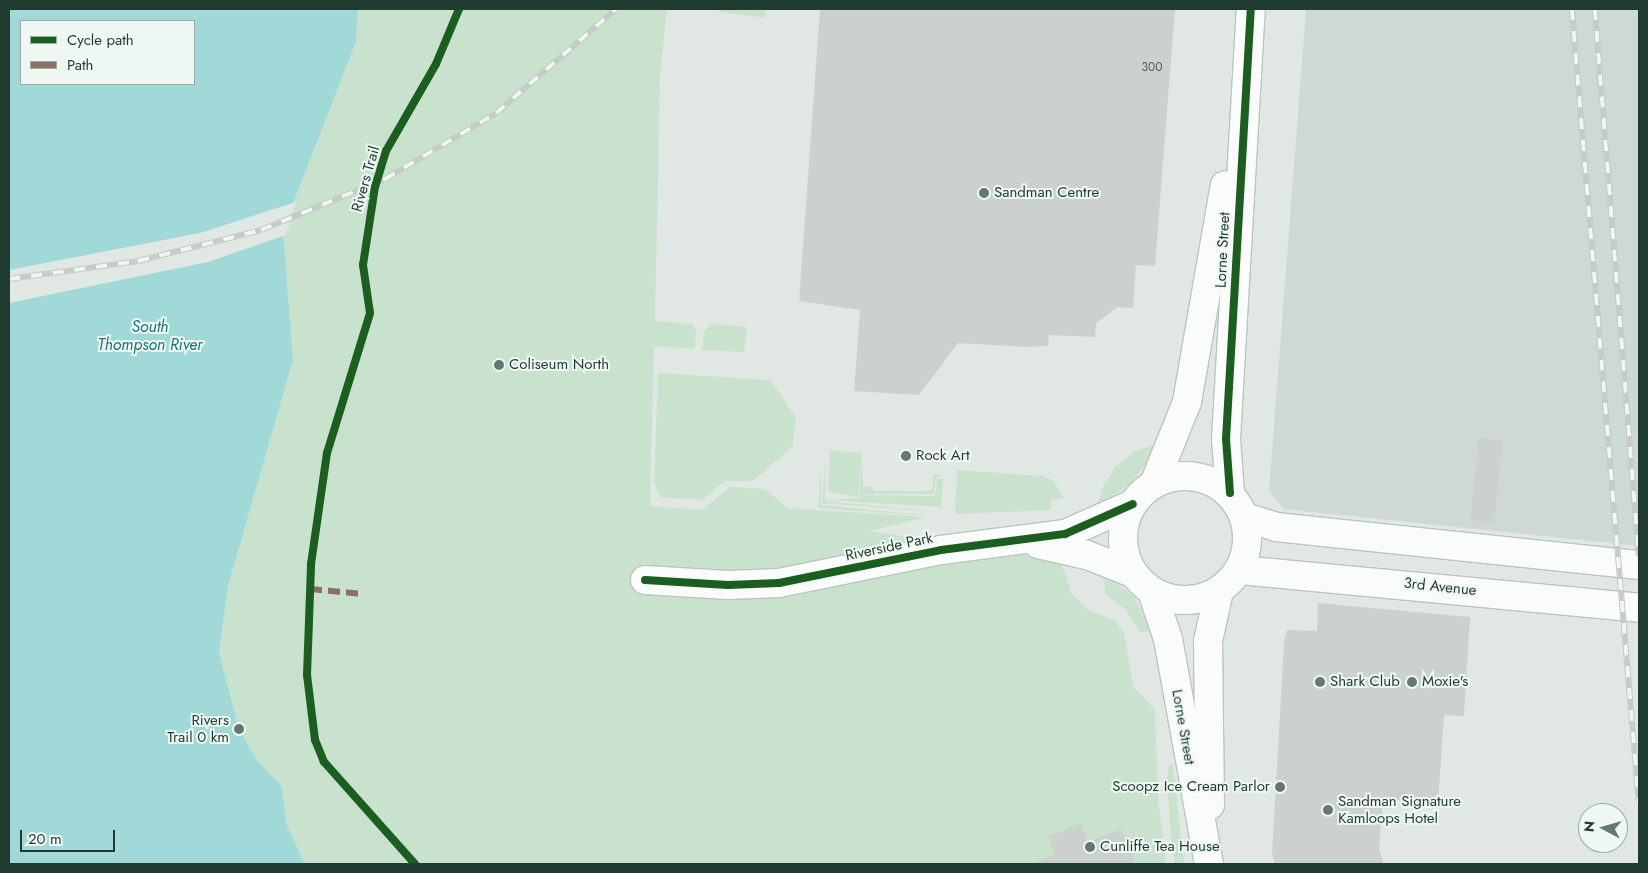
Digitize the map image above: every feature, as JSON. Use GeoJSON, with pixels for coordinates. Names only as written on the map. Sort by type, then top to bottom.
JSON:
{"type":"FeatureCollection","features":[{"type":"Feature","properties":{"kind":"street","name":"Lorne Street"},"geometry":{"type":"LineString","coordinates":[[1230,493],[1226,439],[1246,63],[1251,9]]}},
{"type":"Feature","properties":{"kind":"street","name":"Lorne Street"},"geometry":{"type":"LineString","coordinates":[[1154,484],[1187,402],[1246,63]]}},
{"type":"Feature","properties":{"kind":"street"},"geometry":{"type":"LineString","coordinates":[[1185,475],[1216,483],[1230,493],[1244,517],[1248,534],[1240,570],[1219,592],[1186,601],[1152,592],[1133,573],[1123,538],[1133,504],[1154,484],[1185,475]]}},
{"type":"Feature","properties":{"kind":"street","name":"Riverside Park"},"geometry":{"type":"LineString","coordinates":[[645,580],[728,585],[779,582],[967,546],[1024,542],[1065,534],[1133,504]]}},
{"type":"Feature","properties":{"kind":"street"},"geometry":{"type":"LineString","coordinates":[[1244,517],[1276,527],[1639,565]]}},
{"type":"Feature","properties":{"kind":"street","name":"Riverside Park"},"geometry":{"type":"LineString","coordinates":[[1024,542],[1087,554],[1133,573]]}},
{"type":"Feature","properties":{"kind":"street","name":"3rd Avenue"},"geometry":{"type":"LineString","coordinates":[[1240,570],[1639,608]]}},
{"type":"Feature","properties":{"kind":"street","name":"Lorne Street"},"geometry":{"type":"LineString","coordinates":[[1152,592],[1168,639],[1211,864]]}},
{"type":"Feature","properties":{"kind":"street","name":"Lorne Street"},"geometry":{"type":"LineString","coordinates":[[1211,864],[1207,665],[1219,592]]}},
{"type":"Feature","properties":{"kind":"shaded area"},"geometry":{"type":"Polygon","coordinates":[[[1306,9],[1639,9],[1639,546],[1283,509],[1269,490],[1306,9]]]}},
{"type":"Feature","properties":{"kind":"green space"},"geometry":{"type":"Polygon","coordinates":[[[358,9],[667,9],[660,76],[655,321],[692,324],[696,329],[695,349],[654,346],[650,506],[702,510],[730,487],[765,489],[787,508],[926,517],[870,531],[1061,561],[1072,595],[1089,610],[1115,621],[1124,632],[1133,686],[1155,710],[1158,798],[1166,864],[305,864],[286,823],[282,787],[256,759],[239,729],[219,653],[228,586],[293,360],[283,229],[356,42],[358,9]]]}},
{"type":"Feature","properties":{"kind":"green space"},"geometry":{"type":"Polygon","coordinates":[[[718,9],[766,9],[765,18],[720,12],[718,9]]]}},
{"type":"Feature","properties":{"kind":"green space"},"geometry":{"type":"Polygon","coordinates":[[[711,324],[747,327],[744,352],[702,350],[704,331],[711,324]]]}},
{"type":"Feature","properties":{"kind":"green space"},"geometry":{"type":"Polygon","coordinates":[[[658,373],[770,380],[796,417],[793,446],[753,481],[725,481],[702,500],[660,497],[654,482],[658,373]]]}},
{"type":"Feature","properties":{"kind":"green space"},"geometry":{"type":"Polygon","coordinates":[[[1163,442],[1130,484],[1097,507],[1103,486],[1116,466],[1135,451],[1163,442]]]}},
{"type":"Feature","properties":{"kind":"green space"},"geometry":{"type":"Polygon","coordinates":[[[830,450],[862,453],[858,495],[935,496],[937,479],[943,479],[941,507],[827,500],[864,498],[828,492],[830,450]]]}},
{"type":"Feature","properties":{"kind":"green space"},"geometry":{"type":"Polygon","coordinates":[[[826,457],[825,501],[940,512],[822,503],[826,457]]]}},
{"type":"Feature","properties":{"kind":"green space"},"geometry":{"type":"Polygon","coordinates":[[[862,458],[863,486],[873,487],[873,491],[932,491],[933,474],[942,475],[936,478],[934,494],[859,494],[862,458]]]}},
{"type":"Feature","properties":{"kind":"green space"},"geometry":{"type":"Polygon","coordinates":[[[821,464],[821,505],[933,516],[818,508],[821,464]]]}},
{"type":"Feature","properties":{"kind":"green space"},"geometry":{"type":"Polygon","coordinates":[[[957,470],[1042,476],[1053,480],[1064,498],[1051,500],[1051,510],[955,514],[957,470]]]}},
{"type":"Feature","properties":{"kind":"green space"},"geometry":{"type":"Polygon","coordinates":[[[1102,572],[1133,596],[1151,629],[1140,633],[1126,610],[1106,595],[1102,572]]]}},
{"type":"Feature","properties":{"kind":"green space"},"geometry":{"type":"Polygon","coordinates":[[[1173,765],[1185,864],[1175,864],[1171,836],[1167,783],[1168,766],[1173,765]]]}},
{"type":"Feature","properties":{"kind":"water","name":"South Thompson River"},"geometry":{"type":"Polygon","coordinates":[[[9,9],[358,9],[356,42],[283,229],[293,360],[228,586],[219,653],[239,729],[256,759],[282,787],[286,823],[305,864],[9,864],[9,9]]]}},
{"type":"Feature","properties":{"kind":"pier"},"geometry":{"type":"Polygon","coordinates":[[[296,202],[286,235],[208,262],[9,303],[9,270],[200,233],[296,202]]]}},
{"type":"Feature","properties":{"kind":"building","name":"Sandman Centre"},"geometry":{"type":"Polygon","coordinates":[[[820,9],[1175,9],[1155,266],[1136,265],[1133,308],[1118,307],[1096,323],[1095,337],[1049,335],[1048,346],[1025,347],[958,343],[919,395],[854,391],[860,310],[799,301],[820,9]]]}},
{"type":"Feature","properties":{"kind":"building"},"geometry":{"type":"Polygon","coordinates":[[[1478,438],[1502,440],[1495,523],[1471,521],[1478,438]]]}},
{"type":"Feature","properties":{"kind":"building"},"geometry":{"type":"Polygon","coordinates":[[[1318,603],[1470,617],[1464,716],[1444,715],[1438,803],[1383,799],[1379,849],[1384,864],[1275,864],[1272,854],[1284,643],[1287,630],[1317,631],[1318,603]]]}},
{"type":"Feature","properties":{"kind":"building","name":"Cunliffe Tea House"},"geometry":{"type":"Polygon","coordinates":[[[1081,824],[1088,841],[1121,829],[1135,864],[1033,864],[1055,853],[1048,836],[1081,824]]]}},
{"type":"Feature","properties":{"kind":"railway"},"geometry":{"type":"LineString","coordinates":[[9,279],[138,261],[261,230],[385,179],[496,113],[616,9]]}},
{"type":"Feature","properties":{"kind":"railway"},"geometry":{"type":"LineString","coordinates":[[1572,9],[1639,802]]}},
{"type":"Feature","properties":{"kind":"railway"},"geometry":{"type":"LineString","coordinates":[[1595,9],[1639,556]]}},
{"type":"Feature","properties":{"kind":"marked path"},"geometry":{"type":"LineString","coordinates":[[310,589],[363,594]]}},
{"type":"Feature","properties":{"kind":"cycle path","name":"Rivers Trail"},"geometry":{"type":"LineString","coordinates":[[415,864],[324,762],[315,740],[307,675],[311,564],[327,453],[370,313],[363,265],[375,187],[386,151],[436,64],[459,9]]}},
{"type":"Feature","properties":{"kind":"cycle path"},"geometry":{"type":"LineString","coordinates":[[1230,493],[1226,439],[1251,9]]}},
{"type":"Feature","properties":{"kind":"cycle path"},"geometry":{"type":"LineString","coordinates":[[645,580],[728,585],[779,583],[941,550],[1065,534],[1133,504]]}},
{"type":"Feature","properties":{"kind":"place","name":"Sandman Centre"},"geometry":{"type":"Point","coordinates":[984,193]}},
{"type":"Feature","properties":{"kind":"place","name":"Coliseum North"},"geometry":{"type":"Point","coordinates":[499,365]}},
{"type":"Feature","properties":{"kind":"place","name":"Rock Art"},"geometry":{"type":"Point","coordinates":[906,456]}},
{"type":"Feature","properties":{"kind":"place","name":"Shark Club"},"geometry":{"type":"Point","coordinates":[1320,682]}},
{"type":"Feature","properties":{"kind":"place","name":"Moxie's"},"geometry":{"type":"Point","coordinates":[1412,682]}},
{"type":"Feature","properties":{"kind":"place","name":"Rivers Trail 0 km"},"geometry":{"type":"Point","coordinates":[239,729]}},
{"type":"Feature","properties":{"kind":"place","name":"Scoopz Ice Cream Parlor"},"geometry":{"type":"Point","coordinates":[1280,787]}},
{"type":"Feature","properties":{"kind":"place","name":"Sandman Signature Kamloops Hotel"},"geometry":{"type":"Point","coordinates":[1328,810]}},
{"type":"Feature","properties":{"kind":"place","name":"Cunliffe Tea House"},"geometry":{"type":"Point","coordinates":[1090,847]}}]}
